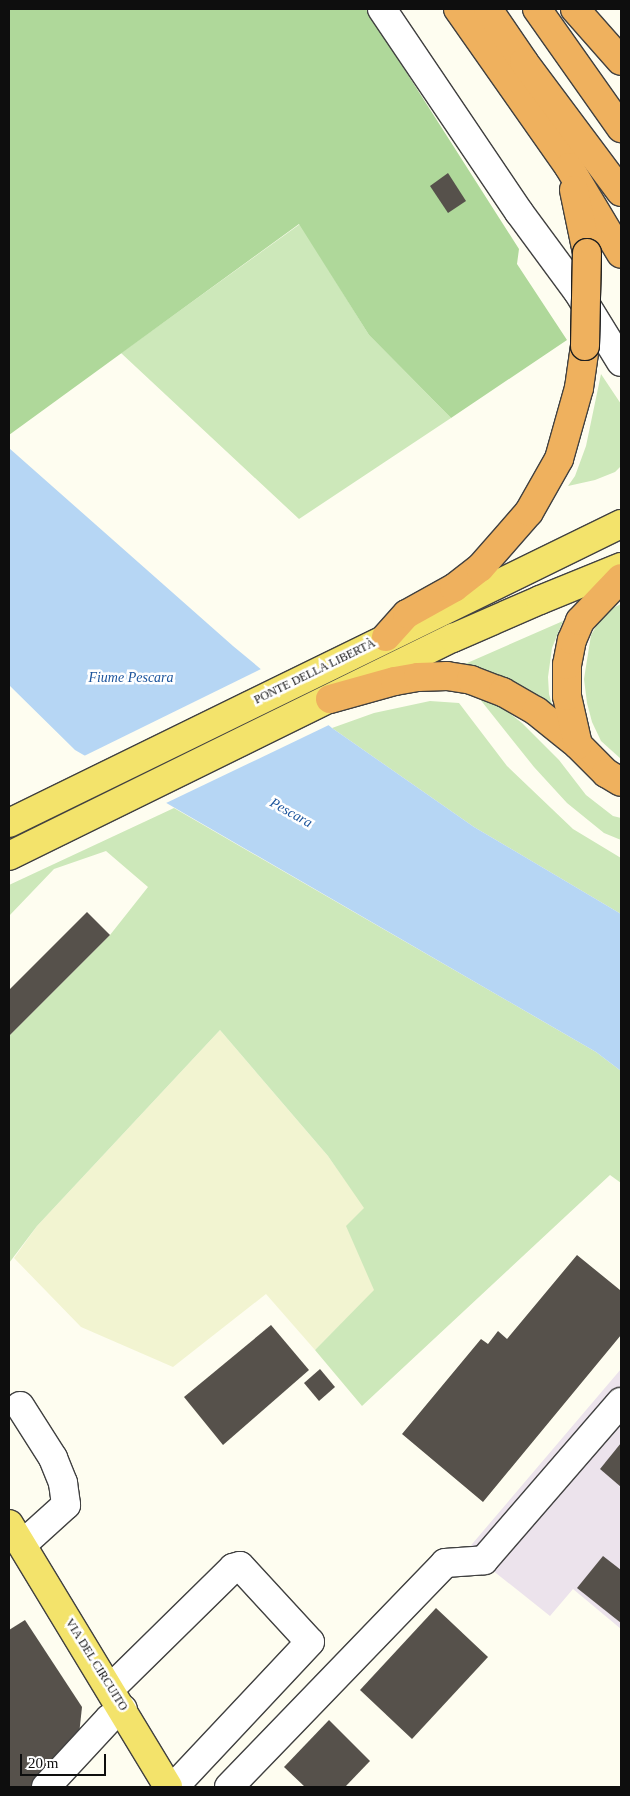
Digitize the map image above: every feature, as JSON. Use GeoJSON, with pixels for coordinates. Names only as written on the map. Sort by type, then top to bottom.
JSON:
{"type":"FeatureCollection","features":[{"type":"Feature","properties":{"kind":"highway"},"geometry":{"type":"LineString","coordinates":[[458,9],[569,166],[621,254]]}},
{"type":"Feature","properties":{"kind":"highway"},"geometry":{"type":"LineString","coordinates":[[488,9],[524,62],[621,192]]}},
{"type":"Feature","properties":{"kind":"highway"},"geometry":{"type":"LineString","coordinates":[[536,9],[621,128]]}},
{"type":"Feature","properties":{"kind":"highway"},"geometry":{"type":"LineString","coordinates":[[576,9],[621,61]]}},
{"type":"Feature","properties":{"kind":"highway"},"geometry":{"type":"LineString","coordinates":[[386,637],[407,614],[436,606],[480,568],[522,523],[544,488],[559,459],[579,388],[585,346],[586,253],[569,166]]}},
{"type":"Feature","properties":{"kind":"highway"},"geometry":{"type":"LineString","coordinates":[[578,745],[567,696],[567,666],[572,640],[580,621],[621,578]]}},
{"type":"Feature","properties":{"kind":"highway"},"geometry":{"type":"LineString","coordinates":[[330,699],[395,681],[418,677],[447,676],[471,680],[503,692],[536,711],[578,745],[606,773],[621,782]]}},
{"type":"Feature","properties":{"kind":"main road"},"geometry":{"type":"LineString","coordinates":[[436,606],[621,524]]}},
{"type":"Feature","properties":{"kind":"main road"},"geometry":{"type":"LineString","coordinates":[[9,856],[453,638],[621,567]]}},
{"type":"Feature","properties":{"kind":"main road","name":"PONTE DELLA LIBERTÀ"},"geometry":{"type":"LineString","coordinates":[[9,823],[386,637]]}},
{"type":"Feature","properties":{"kind":"main road","name":"VIA DEL CIRCUITO"},"geometry":{"type":"LineString","coordinates":[[16,1534],[168,1787]]}},
{"type":"Feature","properties":{"kind":"street"},"geometry":{"type":"LineString","coordinates":[[382,9],[519,212],[578,292],[621,362]]}},
{"type":"Feature","properties":{"kind":"street"},"geometry":{"type":"LineString","coordinates":[[229,1787],[445,1563],[484,1560],[621,1402]]}},
{"type":"Feature","properties":{"kind":"street","name":"VIA DEL CIRCUITO"},"geometry":{"type":"LineString","coordinates":[[16,1534],[66,1505],[63,1483],[53,1458],[20,1406]]}},
{"type":"Feature","properties":{"kind":"street"},"geometry":{"type":"LineString","coordinates":[[46,1787],[110,1719],[116,1699],[233,1568],[240,1566],[310,1642],[174,1787]]}},
{"type":"Feature","properties":{"kind":"shaded area"},"geometry":{"type":"Polygon","coordinates":[[[621,1369],[621,1629],[573,1589],[550,1616],[467,1550],[621,1369]]]}},
{"type":"Feature","properties":{"kind":"green space"},"geometry":{"type":"Polygon","coordinates":[[[9,9],[366,9],[519,249],[517,264],[567,340],[451,418],[369,335],[299,224],[9,435],[9,9]]]}},
{"type":"Feature","properties":{"kind":"green space"},"geometry":{"type":"Polygon","coordinates":[[[300,224],[369,335],[451,418],[299,519],[121,353],[300,224]]]}},
{"type":"Feature","properties":{"kind":"green space"},"geometry":{"type":"Polygon","coordinates":[[[601,374],[621,404],[621,466],[615,472],[595,480],[568,486],[575,476],[586,446],[601,374]]]}},
{"type":"Feature","properties":{"kind":"green space"},"geometry":{"type":"Polygon","coordinates":[[[621,604],[621,759],[601,741],[592,722],[584,679],[591,635],[600,620],[611,609],[621,604]]]}},
{"type":"Feature","properties":{"kind":"green space"},"geometry":{"type":"Polygon","coordinates":[[[563,621],[552,648],[548,677],[549,694],[554,712],[458,667],[563,621]]]}},
{"type":"Feature","properties":{"kind":"green space"},"geometry":{"type":"Polygon","coordinates":[[[479,698],[504,709],[522,723],[559,760],[586,795],[613,816],[621,818],[621,840],[604,833],[567,803],[534,767],[479,698]]]}},
{"type":"Feature","properties":{"kind":"green space"},"geometry":{"type":"Polygon","coordinates":[[[430,701],[459,703],[507,766],[573,829],[621,858],[621,914],[474,827],[332,728],[374,713],[430,701]]]}},
{"type":"Feature","properties":{"kind":"green space"},"geometry":{"type":"Polygon","coordinates":[[[174,808],[596,1052],[621,1071],[621,1183],[610,1175],[362,1406],[315,1350],[374,1290],[346,1226],[364,1208],[328,1156],[220,1030],[37,1226],[9,1263],[9,1036],[110,935],[148,887],[106,851],[54,869],[9,916],[9,885],[174,808]]]}},
{"type":"Feature","properties":{"kind":"green space"},"geometry":{"type":"Polygon","coordinates":[[[220,1030],[328,1156],[365,1208],[347,1227],[375,1290],[315,1350],[266,1294],[173,1367],[81,1327],[14,1258],[37,1226],[220,1030]]]}},
{"type":"Feature","properties":{"kind":"water","name":"Fiume Pescara"},"geometry":{"type":"Polygon","coordinates":[[[9,448],[233,646],[332,728],[474,827],[621,914],[621,1071],[596,1052],[75,750],[9,685],[9,448]]]}},
{"type":"Feature","properties":{"kind":"pier"},"geometry":{"type":"Polygon","coordinates":[[[263,668],[331,724],[164,804],[82,757],[263,668]]]}},
{"type":"Feature","properties":{"kind":"building"},"geometry":{"type":"Polygon","coordinates":[[[448,173],[466,201],[448,213],[430,186],[448,173]]]}},
{"type":"Feature","properties":{"kind":"building"},"geometry":{"type":"Polygon","coordinates":[[[87,912],[110,935],[9,1036],[9,990],[87,912]]]}},
{"type":"Feature","properties":{"kind":"building"},"geometry":{"type":"Polygon","coordinates":[[[577,1255],[621,1289],[621,1335],[483,1502],[402,1434],[481,1339],[488,1344],[498,1331],[507,1339],[577,1255]]]}},
{"type":"Feature","properties":{"kind":"building"},"geometry":{"type":"Polygon","coordinates":[[[271,1325],[309,1370],[223,1445],[184,1397],[271,1325]]]}},
{"type":"Feature","properties":{"kind":"building"},"geometry":{"type":"Polygon","coordinates":[[[320,1369],[335,1387],[319,1401],[304,1383],[320,1369]]]}},
{"type":"Feature","properties":{"kind":"building"},"geometry":{"type":"Polygon","coordinates":[[[621,1443],[621,1487],[600,1469],[621,1443]]]}},
{"type":"Feature","properties":{"kind":"building"},"geometry":{"type":"Polygon","coordinates":[[[603,1556],[621,1570],[621,1623],[577,1588],[603,1556]]]}},
{"type":"Feature","properties":{"kind":"building"},"geometry":{"type":"Polygon","coordinates":[[[436,1608],[488,1657],[412,1739],[360,1690],[436,1608]]]}},
{"type":"Feature","properties":{"kind":"building"},"geometry":{"type":"Polygon","coordinates":[[[25,1620],[82,1707],[78,1744],[31,1787],[9,1787],[9,1630],[25,1620]]]}},
{"type":"Feature","properties":{"kind":"building"},"geometry":{"type":"Polygon","coordinates":[[[329,1720],[370,1761],[345,1787],[305,1787],[284,1767],[329,1720]]]}},
{"type":"Feature","properties":{"kind":"water label","name":"Pescara"},"geometry":{"type":"Point","coordinates":[291,813]}}]}
